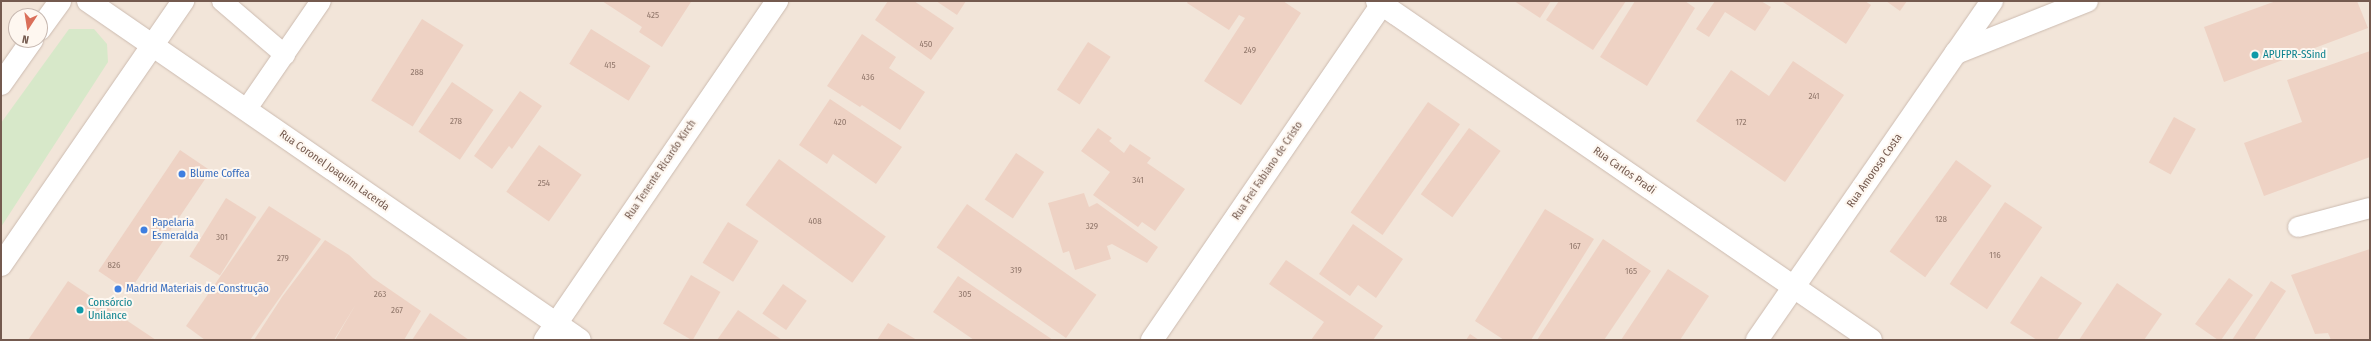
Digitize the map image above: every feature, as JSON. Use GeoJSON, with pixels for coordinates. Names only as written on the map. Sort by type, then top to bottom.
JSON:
{"type":"FeatureCollection","features":[{"type":"Feature","properties":{"kind":"street"},"geometry":{"type":"LineString","coordinates":[[48,18],[60,1]]}},
{"type":"Feature","properties":{"kind":"street","name":"Rua Coronel Joaquim Lacerda"},"geometry":{"type":"LineString","coordinates":[[88,1],[246,110],[551,332],[580,340]]}},
{"type":"Feature","properties":{"kind":"street"},"geometry":{"type":"LineString","coordinates":[[1,265],[183,1]]}},
{"type":"Feature","properties":{"kind":"street","name":"Rua Tenente Ricardo Kirch"},"geometry":{"type":"LineString","coordinates":[[551,332],[777,1]]}},
{"type":"Feature","properties":{"kind":"street","name":"Rua Amoroso Costa"},"geometry":{"type":"LineString","coordinates":[[1757,340],[1992,1]]}},
{"type":"Feature","properties":{"kind":"street","name":"Rua Carlos Pradi"},"geometry":{"type":"LineString","coordinates":[[1381,2],[1871,340]]}},
{"type":"Feature","properties":{"kind":"street","name":"Rua Frei Fabiano de Cristo"},"geometry":{"type":"LineString","coordinates":[[1152,340],[1381,2]]}},
{"type":"Feature","properties":{"kind":"street"},"geometry":{"type":"LineString","coordinates":[[1956,53],[2075,3]]}},
{"type":"Feature","properties":{"kind":"street"},"geometry":{"type":"LineString","coordinates":[[1,84],[26,48]]}},
{"type":"Feature","properties":{"kind":"lane"},"geometry":{"type":"LineString","coordinates":[[222,1],[285,55]]}},
{"type":"Feature","properties":{"kind":"lane"},"geometry":{"type":"LineString","coordinates":[[246,110],[321,1]]}},
{"type":"Feature","properties":{"kind":"lane"},"geometry":{"type":"LineString","coordinates":[[2298,227],[2370,208]]}},
{"type":"Feature","properties":{"kind":"shaded area"},"geometry":{"type":"Polygon","coordinates":[[[1,1],[2370,1],[2370,340],[1,340],[1,1]]]}},
{"type":"Feature","properties":{"kind":"green space"},"geometry":{"type":"Polygon","coordinates":[[[69,29],[94,29],[107,44],[108,62],[1,227],[1,123],[69,29]]]}},
{"type":"Feature","properties":{"kind":"building"},"geometry":{"type":"Polygon","coordinates":[[[602,1],[691,2],[662,47],[639,32],[642,27],[602,1]]]}},
{"type":"Feature","properties":{"kind":"building"},"geometry":{"type":"Polygon","coordinates":[[[888,1],[914,1],[954,28],[931,60],[875,20],[888,1]]]}},
{"type":"Feature","properties":{"kind":"building"},"geometry":{"type":"Polygon","coordinates":[[[936,1],[966,1],[957,15],[936,1]]]}},
{"type":"Feature","properties":{"kind":"building"},"geometry":{"type":"Polygon","coordinates":[[[1188,1],[1283,1],[1301,13],[1241,105],[1204,81],[1245,18],[1239,15],[1229,30],[1187,3],[1188,1]]]}},
{"type":"Feature","properties":{"kind":"building"},"geometry":{"type":"Polygon","coordinates":[[[1514,1],[1551,1],[1540,18],[1514,1]]]}},
{"type":"Feature","properties":{"kind":"building"},"geometry":{"type":"Polygon","coordinates":[[[1559,1],[1626,1],[1593,50],[1546,20],[1559,1]]]}},
{"type":"Feature","properties":{"kind":"building"},"geometry":{"type":"Polygon","coordinates":[[[1635,1],[1685,1],[1695,8],[1647,86],[1600,57],[1635,1]]]}},
{"type":"Feature","properties":{"kind":"building"},"geometry":{"type":"Polygon","coordinates":[[[1715,1],[1761,1],[1771,7],[1755,31],[1725,12],[1709,37],[1696,29],[1715,1]]]}},
{"type":"Feature","properties":{"kind":"building"},"geometry":{"type":"Polygon","coordinates":[[[1865,1],[1871,5],[1846,44],[1783,2],[1865,1]]]}},
{"type":"Feature","properties":{"kind":"building"},"geometry":{"type":"Polygon","coordinates":[[[1886,1],[1907,1],[1900,11],[1886,1]]]}},
{"type":"Feature","properties":{"kind":"building","name":"APUFPR-SSind"},"geometry":{"type":"Polygon","coordinates":[[[2276,1],[2357,1],[2368,28],[2224,82],[2204,27],[2276,1]]]}},
{"type":"Feature","properties":{"kind":"building"},"geometry":{"type":"Polygon","coordinates":[[[422,19],[464,45],[413,126],[371,100],[422,19]]]}},
{"type":"Feature","properties":{"kind":"building"},"geometry":{"type":"Polygon","coordinates":[[[591,29],[650,66],[629,101],[569,64],[591,29]]]}},
{"type":"Feature","properties":{"kind":"building"},"geometry":{"type":"Polygon","coordinates":[[[862,34],[896,57],[889,68],[925,92],[900,130],[862,105],[860,107],[827,86],[862,34]]]}},
{"type":"Feature","properties":{"kind":"building"},"geometry":{"type":"Polygon","coordinates":[[[1088,42],[1111,57],[1080,105],[1057,90],[1088,42]]]}},
{"type":"Feature","properties":{"kind":"building"},"geometry":{"type":"Polygon","coordinates":[[[2370,51],[2370,157],[2264,196],[2244,143],[2302,122],[2287,80],[2370,51]]]}},
{"type":"Feature","properties":{"kind":"building"},"geometry":{"type":"Polygon","coordinates":[[[1793,61],[1844,95],[1785,182],[1696,121],[1731,70],[1769,96],[1793,61]]]}},
{"type":"Feature","properties":{"kind":"building"},"geometry":{"type":"Polygon","coordinates":[[[452,82],[493,110],[460,160],[418,132],[452,82]]]}},
{"type":"Feature","properties":{"kind":"building"},"geometry":{"type":"Polygon","coordinates":[[[520,91],[542,106],[512,149],[509,146],[492,169],[474,156],[520,91]]]}},
{"type":"Feature","properties":{"kind":"building"},"geometry":{"type":"Polygon","coordinates":[[[830,99],[902,147],[876,184],[833,154],[827,164],[799,145],[830,99]]]}},
{"type":"Feature","properties":{"kind":"building"},"geometry":{"type":"Polygon","coordinates":[[[1428,102],[1460,124],[1383,235],[1351,213],[1428,102]]]}},
{"type":"Feature","properties":{"kind":"building"},"geometry":{"type":"Polygon","coordinates":[[[2174,117],[2196,129],[2171,175],[2149,162],[2174,117]]]}},
{"type":"Feature","properties":{"kind":"building"},"geometry":{"type":"Polygon","coordinates":[[[1098,128],[1112,138],[1109,141],[1124,153],[1130,144],[1151,158],[1147,163],[1185,189],[1155,231],[1142,222],[1138,227],[1093,195],[1110,172],[1081,151],[1098,128]]]}},
{"type":"Feature","properties":{"kind":"building"},"geometry":{"type":"Polygon","coordinates":[[[1469,128],[1501,151],[1452,217],[1421,194],[1469,128]]]}},
{"type":"Feature","properties":{"kind":"building"},"geometry":{"type":"Polygon","coordinates":[[[539,145],[582,175],[549,222],[506,192],[539,145]]]}},
{"type":"Feature","properties":{"kind":"building"},"geometry":{"type":"Polygon","coordinates":[[[180,150],[211,171],[129,292],[98,271],[180,150]]]}},
{"type":"Feature","properties":{"kind":"building"},"geometry":{"type":"Polygon","coordinates":[[[1016,153],[1044,172],[1013,218],[985,199],[1016,153]]]}},
{"type":"Feature","properties":{"kind":"building"},"geometry":{"type":"Polygon","coordinates":[[[779,159],[886,237],[852,283],[745,205],[779,159]]]}},
{"type":"Feature","properties":{"kind":"building"},"geometry":{"type":"Polygon","coordinates":[[[1956,160],[1992,186],[1925,277],[1890,251],[1956,160]]]}},
{"type":"Feature","properties":{"kind":"building"},"geometry":{"type":"Polygon","coordinates":[[[1084,193],[1089,207],[1097,203],[1158,247],[1147,263],[1112,244],[1107,246],[1111,259],[1075,270],[1069,251],[1063,253],[1048,203],[1084,193]]]}},
{"type":"Feature","properties":{"kind":"building"},"geometry":{"type":"Polygon","coordinates":[[[226,198],[257,217],[220,276],[189,257],[226,198]]]}},
{"type":"Feature","properties":{"kind":"building"},"geometry":{"type":"Polygon","coordinates":[[[2005,202],[2042,227],[1987,309],[1950,284],[2005,202]]]}},
{"type":"Feature","properties":{"kind":"building"},"geometry":{"type":"Polygon","coordinates":[[[967,204],[1096,295],[1066,338],[937,247],[967,204]]]}},
{"type":"Feature","properties":{"kind":"building"},"geometry":{"type":"Polygon","coordinates":[[[269,206],[321,239],[250,340],[205,340],[186,326],[269,206]]]}},
{"type":"Feature","properties":{"kind":"building"},"geometry":{"type":"Polygon","coordinates":[[[1545,209],[1594,239],[1531,340],[1504,340],[1475,321],[1545,209]]]}},
{"type":"Feature","properties":{"kind":"building"},"geometry":{"type":"Polygon","coordinates":[[[728,222],[759,241],[733,282],[703,263],[728,222]]]}},
{"type":"Feature","properties":{"kind":"building"},"geometry":{"type":"Polygon","coordinates":[[[1353,224],[1403,259],[1376,298],[1358,285],[1350,296],[1319,274],[1353,224]]]}},
{"type":"Feature","properties":{"kind":"building"},"geometry":{"type":"Polygon","coordinates":[[[1603,239],[1651,271],[1604,340],[1537,340],[1603,239]]]}},
{"type":"Feature","properties":{"kind":"building"},"geometry":{"type":"Polygon","coordinates":[[[325,240],[349,255],[373,278],[421,311],[404,340],[335,340],[356,304],[334,340],[254,340],[282,297],[325,240]]]}},
{"type":"Feature","properties":{"kind":"building"},"geometry":{"type":"Polygon","coordinates":[[[2370,249],[2370,340],[2331,340],[2328,333],[2315,334],[2291,275],[2370,249]]]}},
{"type":"Feature","properties":{"kind":"building"},"geometry":{"type":"Polygon","coordinates":[[[1286,260],[1383,326],[1373,340],[1311,340],[1324,322],[1269,284],[1286,260]]]}},
{"type":"Feature","properties":{"kind":"building"},"geometry":{"type":"Polygon","coordinates":[[[1668,269],[1709,296],[1680,340],[1621,340],[1668,269]]]}},
{"type":"Feature","properties":{"kind":"building"},"geometry":{"type":"Polygon","coordinates":[[[691,275],[720,292],[693,340],[663,323],[691,275]]]}},
{"type":"Feature","properties":{"kind":"building"},"geometry":{"type":"Polygon","coordinates":[[[958,276],[1053,340],[974,340],[933,312],[958,276]]]}},
{"type":"Feature","properties":{"kind":"building"},"geometry":{"type":"Polygon","coordinates":[[[2041,276],[2082,303],[2057,340],[2037,340],[2010,323],[2041,276]]]}},
{"type":"Feature","properties":{"kind":"building"},"geometry":{"type":"Polygon","coordinates":[[[2229,278],[2253,295],[2221,340],[2218,340],[2195,324],[2229,278]]]}},
{"type":"Feature","properties":{"kind":"building","name":"Consórcio Unilance"},"geometry":{"type":"Polygon","coordinates":[[[68,281],[156,340],[28,340],[68,281]]]}},
{"type":"Feature","properties":{"kind":"building"},"geometry":{"type":"Polygon","coordinates":[[[2271,281],[2286,291],[2254,340],[2232,340],[2271,281]]]}},
{"type":"Feature","properties":{"kind":"building"},"geometry":{"type":"Polygon","coordinates":[[[2117,283],[2162,314],[2144,340],[2079,340],[2117,283]]]}},
{"type":"Feature","properties":{"kind":"building"},"geometry":{"type":"Polygon","coordinates":[[[783,284],[807,301],[786,330],[762,313],[783,284]]]}},
{"type":"Feature","properties":{"kind":"building"},"geometry":{"type":"Polygon","coordinates":[[[738,310],[782,340],[717,340],[738,310]]]}},
{"type":"Feature","properties":{"kind":"building"},"geometry":{"type":"Polygon","coordinates":[[[430,313],[469,340],[412,340],[430,313]]]}},
{"type":"Feature","properties":{"kind":"building"},"geometry":{"type":"Polygon","coordinates":[[[888,323],[917,340],[877,340],[888,323]]]}},
{"type":"Feature","properties":{"kind":"building"},"geometry":{"type":"Polygon","coordinates":[[[1470,334],[1479,340],[1466,340],[1470,334]]]}},
{"type":"Feature","properties":{"kind":"place","name":"APUFPR-SSind"},"geometry":{"type":"Point","coordinates":[2255,55]}},
{"type":"Feature","properties":{"kind":"place","name":"Blume Coffea"},"geometry":{"type":"Point","coordinates":[182,174]}},
{"type":"Feature","properties":{"kind":"place","name":"Papelaria Esmeralda"},"geometry":{"type":"Point","coordinates":[144,230]}},
{"type":"Feature","properties":{"kind":"place","name":"Madrid Materiais de Construção"},"geometry":{"type":"Point","coordinates":[118,289]}},
{"type":"Feature","properties":{"kind":"place","name":"Consórcio Unilance"},"geometry":{"type":"Point","coordinates":[80,310]}}]}
